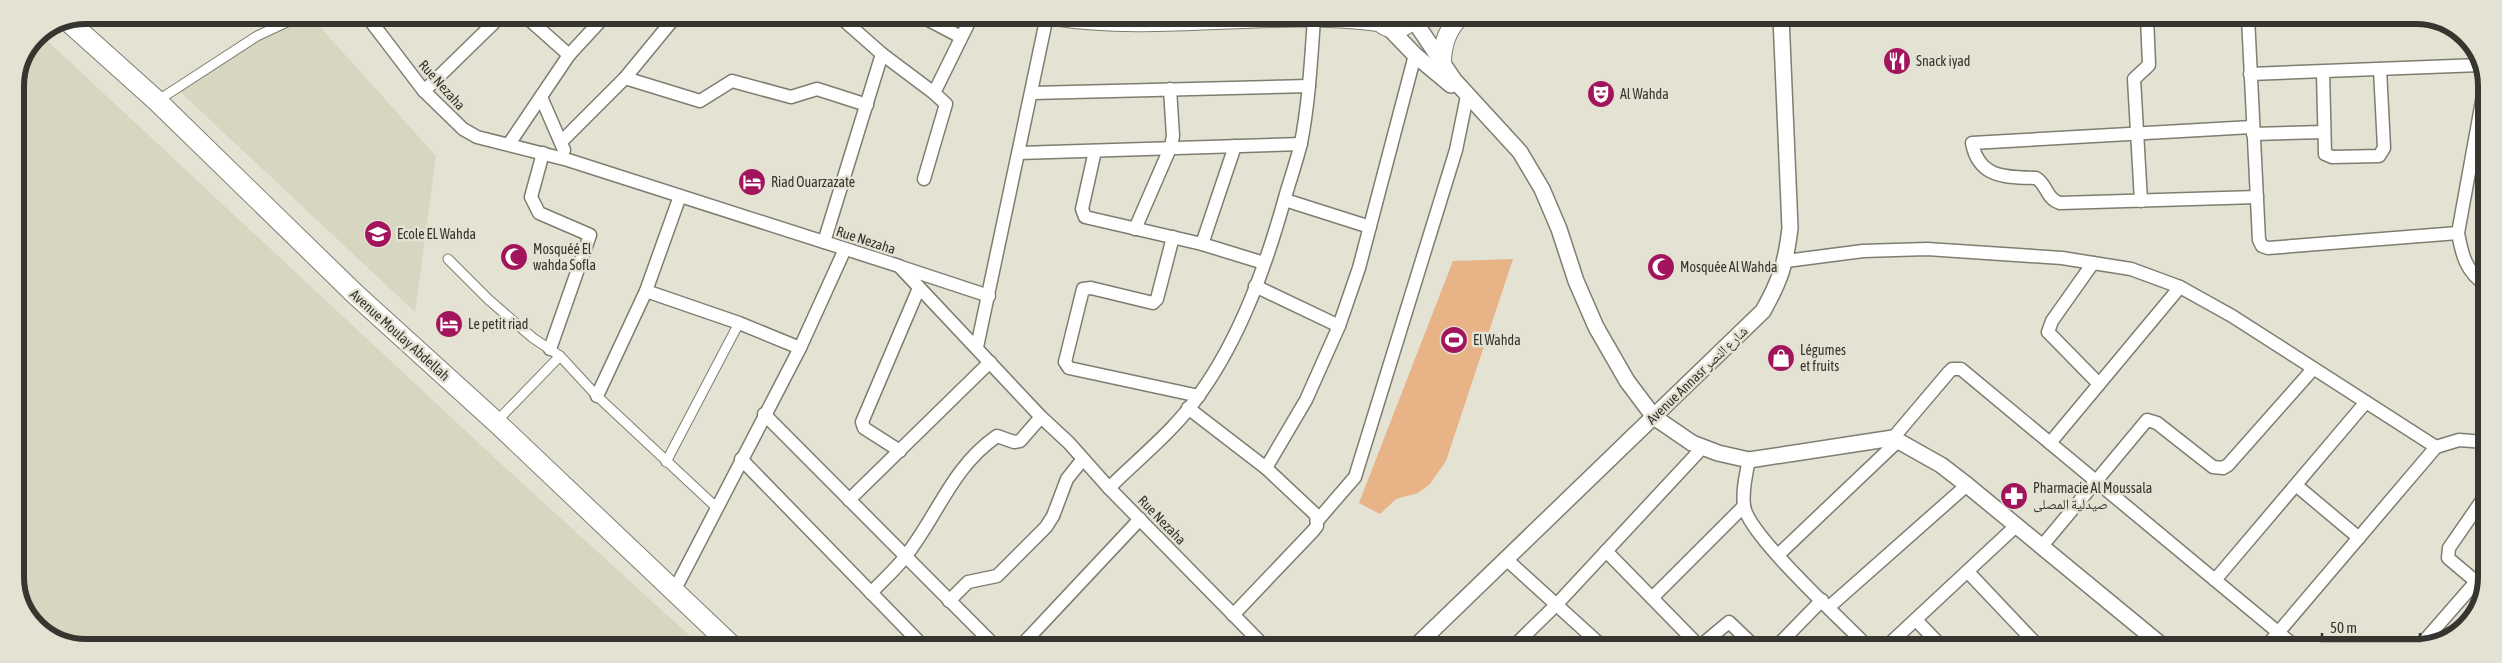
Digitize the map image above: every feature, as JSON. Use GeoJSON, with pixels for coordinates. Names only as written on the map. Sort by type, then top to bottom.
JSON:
{"type":"FeatureCollection","features":[{"type":"Feature","properties":{"kind":"main road"},"geometry":{"type":"LineString","coordinates":[[1388,24],[1403,28],[1407,24]]}},
{"type":"Feature","properties":{"kind":"main road"},"geometry":{"type":"LineString","coordinates":[[1442,63],[1444,41],[1455,24]]}},
{"type":"Feature","properties":{"kind":"main road","name":"Avenue Moulay Abdellah"},"geometry":{"type":"LineString","coordinates":[[72,25],[157,101],[354,294],[496,422],[724,639]]}},
{"type":"Feature","properties":{"kind":"street"},"geometry":{"type":"LineString","coordinates":[[157,101],[257,36],[283,24]]}},
{"type":"Feature","properties":{"kind":"street","name":"Rue Nezaha"},"geometry":{"type":"LineString","coordinates":[[373,24],[424,91],[463,129],[477,137],[568,160],[899,266],[1254,639]]}},
{"type":"Feature","properties":{"kind":"street"},"geometry":{"type":"LineString","coordinates":[[424,91],[493,24]]}},
{"type":"Feature","properties":{"kind":"street"},"geometry":{"type":"LineString","coordinates":[[534,24],[569,55]]}},
{"type":"Feature","properties":{"kind":"street"},"geometry":{"type":"LineString","coordinates":[[509,144],[569,55],[597,24]]}},
{"type":"Feature","properties":{"kind":"street"},"geometry":{"type":"LineString","coordinates":[[561,142],[626,78],[670,24]]}},
{"type":"Feature","properties":{"kind":"street"},"geometry":{"type":"LineString","coordinates":[[848,24],[882,54],[946,104],[924,180]]}},
{"type":"Feature","properties":{"kind":"street"},"geometry":{"type":"LineString","coordinates":[[936,24],[961,37]]}},
{"type":"Feature","properties":{"kind":"street"},"geometry":{"type":"LineString","coordinates":[[934,93],[968,24]]}},
{"type":"Feature","properties":{"kind":"street"},"geometry":{"type":"LineString","coordinates":[[977,347],[1045,24]]}},
{"type":"Feature","properties":{"kind":"street"},"geometry":{"type":"LineString","coordinates":[[1109,488],[1199,396],[1228,348],[1264,263],[1301,144],[1310,86],[1314,24]]}},
{"type":"Feature","properties":{"kind":"street"},"geometry":{"type":"LineString","coordinates":[[1383,24],[1415,56],[1467,96],[1492,119],[1520,152],[1542,189],[1559,229],[1576,281],[1596,327],[1628,381],[1654,417],[1718,454],[1748,460],[1895,439],[1941,465],[1967,485],[2154,639]]}},
{"type":"Feature","properties":{"kind":"street"},"geometry":{"type":"LineString","coordinates":[[1233,615],[1313,531],[1317,521],[1355,477],[1456,150],[1467,96],[1442,63],[1418,24]]}},
{"type":"Feature","properties":{"kind":"street","name":"Avenue Annasr شارع النصر"},"geometry":{"type":"LineString","coordinates":[[1423,639],[1763,311],[1777,285],[1786,261],[1790,228],[1781,24]]}},
{"type":"Feature","properties":{"kind":"street"},"geometry":{"type":"LineString","coordinates":[[2141,201],[2134,79],[2149,65],[2147,24]]}},
{"type":"Feature","properties":{"kind":"street"},"geometry":{"type":"LineString","coordinates":[[2248,24],[2252,131],[2259,240],[2264,247],[2458,233]]}},
{"type":"Feature","properties":{"kind":"street"},"geometry":{"type":"LineString","coordinates":[[824,242],[868,105],[882,54]]}},
{"type":"Feature","properties":{"kind":"street"},"geometry":{"type":"LineString","coordinates":[[1266,468],[1306,400],[1339,326],[1359,268],[1415,56]]}},
{"type":"Feature","properties":{"kind":"street"},"geometry":{"type":"LineString","coordinates":[[2250,74],[2475,65]]}},
{"type":"Feature","properties":{"kind":"street"},"geometry":{"type":"LineString","coordinates":[[2323,72],[2324,150],[2329,156],[2379,156],[2384,148],[2380,69]]}},
{"type":"Feature","properties":{"kind":"street"},"geometry":{"type":"LineString","coordinates":[[626,78],[700,101],[732,81],[791,97],[817,90],[868,105]]}},
{"type":"Feature","properties":{"kind":"street"},"geometry":{"type":"LineString","coordinates":[[1032,93],[1310,86]]}},
{"type":"Feature","properties":{"kind":"street"},"geometry":{"type":"LineString","coordinates":[[1135,230],[1171,146],[1173,136],[1170,90]]}},
{"type":"Feature","properties":{"kind":"street"},"geometry":{"type":"LineString","coordinates":[[541,97],[568,160]]}},
{"type":"Feature","properties":{"kind":"street"},"geometry":{"type":"LineString","coordinates":[[2478,129],[2458,233],[2462,256],[2468,270],[2478,278]]}},
{"type":"Feature","properties":{"kind":"street"},"geometry":{"type":"LineString","coordinates":[[2257,196],[2141,201],[2054,202],[2040,180],[2036,178],[2001,176],[1989,172],[1974,154],[1972,143],[2137,134],[2252,131],[2324,132]]}},
{"type":"Feature","properties":{"kind":"street"},"geometry":{"type":"LineString","coordinates":[[1019,152],[1095,151],[1171,146],[1301,144]]}},
{"type":"Feature","properties":{"kind":"street"},"geometry":{"type":"LineString","coordinates":[[1202,244],[1235,146]]}},
{"type":"Feature","properties":{"kind":"street"},"geometry":{"type":"LineString","coordinates":[[1095,151],[1082,209],[1082,215],[1088,219],[1202,244],[1264,263]]}},
{"type":"Feature","properties":{"kind":"street"},"geometry":{"type":"LineString","coordinates":[[496,422],[555,352],[590,235],[539,213],[531,197],[543,153]]}},
{"type":"Feature","properties":{"kind":"street"},"geometry":{"type":"LineString","coordinates":[[597,396],[646,291],[680,196]]}},
{"type":"Feature","properties":{"kind":"street"},"geometry":{"type":"LineString","coordinates":[[1285,200],[1370,227]]}},
{"type":"Feature","properties":{"kind":"street"},"geometry":{"type":"LineString","coordinates":[[1173,237],[1157,299],[1153,303],[1091,288],[1082,289],[1065,362],[1069,368],[1199,396]]}},
{"type":"Feature","properties":{"kind":"street"},"geometry":{"type":"LineString","coordinates":[[673,592],[800,348],[845,249]]}},
{"type":"Feature","properties":{"kind":"street"},"geometry":{"type":"LineString","coordinates":[[1786,261],[1863,251],[1927,249],[2043,256],[2131,269],[2180,287],[2232,316],[2313,370],[2436,447]]}},
{"type":"Feature","properties":{"kind":"street"},"geometry":{"type":"LineString","coordinates":[[448,258],[490,300],[533,338],[555,352],[597,396],[717,508]]}},
{"type":"Feature","properties":{"kind":"street"},"geometry":{"type":"LineString","coordinates":[[2093,263],[2052,321],[2048,332],[2099,384]]}},
{"type":"Feature","properties":{"kind":"street"},"geometry":{"type":"LineString","coordinates":[[899,266],[989,296]]}},
{"type":"Feature","properties":{"kind":"street"},"geometry":{"type":"LineString","coordinates":[[1255,286],[1339,326]]}},
{"type":"Feature","properties":{"kind":"street"},"geometry":{"type":"LineString","coordinates":[[2050,443],[2180,287]]}},
{"type":"Feature","properties":{"kind":"street"},"geometry":{"type":"LineString","coordinates":[[900,451],[864,428],[862,422],[919,288]]}},
{"type":"Feature","properties":{"kind":"street"},"geometry":{"type":"LineString","coordinates":[[646,291],[739,323],[800,348]]}},
{"type":"Feature","properties":{"kind":"street"},"geometry":{"type":"LineString","coordinates":[[666,462],[739,323]]}},
{"type":"Feature","properties":{"kind":"street"},"geometry":{"type":"LineString","coordinates":[[849,500],[990,362]]}},
{"type":"Feature","properties":{"kind":"street"},"geometry":{"type":"LineString","coordinates":[[1778,555],[1895,439],[1948,372],[1957,368],[1961,369],[2097,480],[2286,639]]}},
{"type":"Feature","properties":{"kind":"street"},"geometry":{"type":"LineString","coordinates":[[2042,546],[2147,420],[2150,420],[2213,467],[2223,468],[2228,465],[2313,370]]}},
{"type":"Feature","properties":{"kind":"street"},"geometry":{"type":"LineString","coordinates":[[2215,580],[2297,486],[2366,402]]}},
{"type":"Feature","properties":{"kind":"street"},"geometry":{"type":"LineString","coordinates":[[1188,408],[1266,468],[1316,515],[1317,521]]}},
{"type":"Feature","properties":{"kind":"street"},"geometry":{"type":"LineString","coordinates":[[764,414],[988,639]]}},
{"type":"Feature","properties":{"kind":"street"},"geometry":{"type":"LineString","coordinates":[[871,593],[905,557],[959,471],[982,446],[997,436],[1014,442],[1020,441],[1041,417]]}},
{"type":"Feature","properties":{"kind":"street"},"geometry":{"type":"LineString","coordinates":[[2272,639],[2436,447],[2459,440],[2478,441]]}},
{"type":"Feature","properties":{"kind":"street"},"geometry":{"type":"LineString","coordinates":[[1521,639],[1557,604],[1703,447]]}},
{"type":"Feature","properties":{"kind":"street"},"geometry":{"type":"LineString","coordinates":[[949,601],[968,582],[997,576],[1046,527],[1053,516],[1067,479],[1083,459]]}},
{"type":"Feature","properties":{"kind":"street"},"geometry":{"type":"LineString","coordinates":[[741,460],[917,639]]}},
{"type":"Feature","properties":{"kind":"street"},"geometry":{"type":"LineString","coordinates":[[1748,460],[1744,506],[1750,522],[1778,555],[1859,639]]}},
{"type":"Feature","properties":{"kind":"street"},"geometry":{"type":"LineString","coordinates":[[1785,639],[1967,485]]}},
{"type":"Feature","properties":{"kind":"street"},"geometry":{"type":"LineString","coordinates":[[2297,486],[2359,538]]}},
{"type":"Feature","properties":{"kind":"street"},"geometry":{"type":"LineString","coordinates":[[1652,598],[1744,506]]}},
{"type":"Feature","properties":{"kind":"street"},"geometry":{"type":"LineString","coordinates":[[2428,638],[2474,584],[2473,579],[2448,558],[2447,555],[2449,548],[2478,506]]}},
{"type":"Feature","properties":{"kind":"street"},"geometry":{"type":"LineString","coordinates":[[1028,639],[1140,519]]}},
{"type":"Feature","properties":{"kind":"street"},"geometry":{"type":"LineString","coordinates":[[1896,639],[2017,525]]}},
{"type":"Feature","properties":{"kind":"street"},"geometry":{"type":"LineString","coordinates":[[1606,551],[1692,639]]}},
{"type":"Feature","properties":{"kind":"street"},"geometry":{"type":"LineString","coordinates":[[1506,559],[1594,639]]}},
{"type":"Feature","properties":{"kind":"street"},"geometry":{"type":"LineString","coordinates":[[1968,572],[2031,639]]}},
{"type":"Feature","properties":{"kind":"street"},"geometry":{"type":"LineString","coordinates":[[1916,620],[1934,639]]}},
{"type":"Feature","properties":{"kind":"street"},"geometry":{"type":"LineString","coordinates":[[1709,639],[1729,622],[1747,639]]}},
{"type":"Feature","properties":{"kind":"shaded area","name":"Ecole EL Wahda"},"geometry":{"type":"Polygon","coordinates":[[[288,24],[317,24],[436,156],[415,312],[175,87],[280,26],[288,24]]]}},
{"type":"Feature","properties":{"kind":"shaded area"},"geometry":{"type":"Polygon","coordinates":[[[45,39],[499,462],[693,639],[77,639],[58,633],[42,621],[32,608],[27,597],[24,582],[24,85],[28,62],[42,42],[45,39]]]}},
{"type":"Feature","properties":{"kind":"shaded area","name":"El Wahda"},"geometry":{"type":"Polygon","coordinates":[[[1513,259],[1446,461],[1430,484],[1418,493],[1396,499],[1380,514],[1359,503],[1453,261],[1513,259]]]}},
{"type":"Feature","properties":{"kind":"place","name":"Snack iyad"},"geometry":{"type":"Point","coordinates":[1897,61]}},
{"type":"Feature","properties":{"kind":"place","name":"Al Wahda"},"geometry":{"type":"Point","coordinates":[1601,94]}},
{"type":"Feature","properties":{"kind":"place","name":"Riad Ouarzazate"},"geometry":{"type":"Point","coordinates":[752,182]}},
{"type":"Feature","properties":{"kind":"place","name":"Ecole EL Wahda"},"geometry":{"type":"Point","coordinates":[378,234]}},
{"type":"Feature","properties":{"kind":"place","name":"Mosquéé El wahda Sofla"},"geometry":{"type":"Point","coordinates":[514,257]}},
{"type":"Feature","properties":{"kind":"place","name":"Mosquée Al Wahda"},"geometry":{"type":"Point","coordinates":[1661,267]}},
{"type":"Feature","properties":{"kind":"place","name":"Le petit riad"},"geometry":{"type":"Point","coordinates":[449,324]}},
{"type":"Feature","properties":{"kind":"place","name":"El Wahda"},"geometry":{"type":"Point","coordinates":[1454,340]}},
{"type":"Feature","properties":{"kind":"place","name":"Légumes et fruits"},"geometry":{"type":"Point","coordinates":[1781,358]}},
{"type":"Feature","properties":{"kind":"place","name":"Pharmacie Al Moussala صيدلية المصلى"},"geometry":{"type":"Point","coordinates":[2014,496]}}]}
